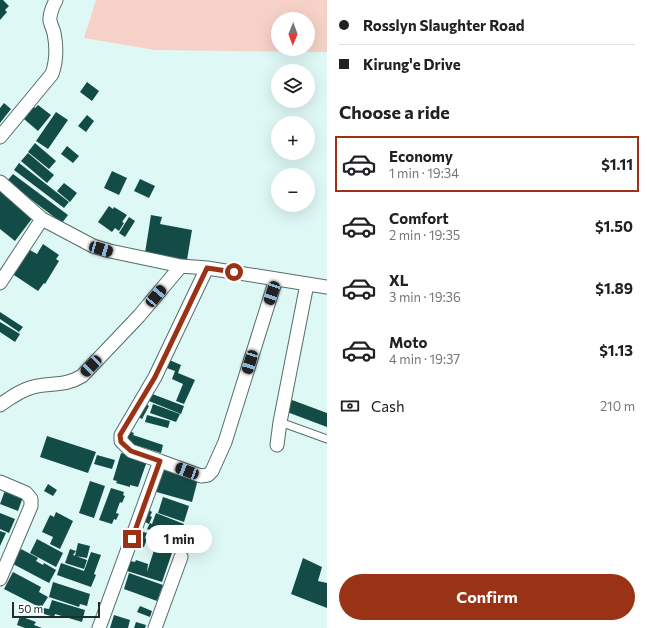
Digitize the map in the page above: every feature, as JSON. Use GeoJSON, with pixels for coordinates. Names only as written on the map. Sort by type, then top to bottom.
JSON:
{"type":"FeatureCollection","features":[{"type":"Feature","properties":{"kind":"street"},"geometry":{"type":"LineString","coordinates":[[0,137],[52,74],[56,64],[57,48],[50,20],[52,7],[56,0]]}},
{"type":"Feature","properties":{"kind":"street"},"geometry":{"type":"LineString","coordinates":[[0,182],[42,219],[93,246],[181,266],[207,268],[327,287]]}},
{"type":"Feature","properties":{"kind":"street"},"geometry":{"type":"LineString","coordinates":[[0,283],[42,219]]}},
{"type":"Feature","properties":{"kind":"street"},"geometry":{"type":"LineString","coordinates":[[0,405],[32,387],[44,384],[64,384],[82,376],[140,316],[181,266]]}},
{"type":"Feature","properties":{"kind":"street"},"geometry":{"type":"LineString","coordinates":[[207,268],[155,377],[120,435],[121,442],[131,451],[201,476],[208,475],[212,471],[225,442],[276,279]]}},
{"type":"Feature","properties":{"kind":"street"},"geometry":{"type":"LineString","coordinates":[[277,445],[280,422],[307,284]]}},
{"type":"Feature","properties":{"kind":"street"},"geometry":{"type":"LineString","coordinates":[[99,628],[160,461]]}},
{"type":"Feature","properties":{"kind":"street"},"geometry":{"type":"LineString","coordinates":[[0,482],[26,493],[31,499],[31,506],[0,579]]}},
{"type":"Feature","properties":{"kind":"street"},"geometry":{"type":"LineString","coordinates":[[155,628],[181,557]]}},
{"type":"Feature","properties":{"kind":"lane"},"geometry":{"type":"LineString","coordinates":[[280,422],[327,439]]}},
{"type":"Feature","properties":{"kind":"shaded area"},"geometry":{"type":"Polygon","coordinates":[[[96,0],[327,0],[327,52],[315,52],[315,12],[271,12],[271,51],[155,50],[84,38],[96,0]]]}},
{"type":"Feature","properties":{"kind":"building"},"geometry":{"type":"Polygon","coordinates":[[[0,0],[3,0],[9,6],[5,10],[7,12],[0,20],[0,0]]]}},
{"type":"Feature","properties":{"kind":"building"},"geometry":{"type":"Polygon","coordinates":[[[87,82],[99,91],[92,101],[80,92],[87,82]]]}},
{"type":"Feature","properties":{"kind":"building"},"geometry":{"type":"Polygon","coordinates":[[[4,103],[11,109],[0,123],[0,108],[4,103]]]}},
{"type":"Feature","properties":{"kind":"building"},"geometry":{"type":"Polygon","coordinates":[[[38,105],[51,115],[38,131],[24,119],[34,107],[35,108],[38,105]]]}},
{"type":"Feature","properties":{"kind":"building"},"geometry":{"type":"Polygon","coordinates":[[[56,112],[68,120],[48,149],[36,141],[56,112]]]}},
{"type":"Feature","properties":{"kind":"building"},"geometry":{"type":"Polygon","coordinates":[[[87,115],[94,121],[86,132],[78,126],[87,115]]]}},
{"type":"Feature","properties":{"kind":"building"},"geometry":{"type":"Polygon","coordinates":[[[35,143],[56,161],[49,169],[28,152],[35,143]]]}},
{"type":"Feature","properties":{"kind":"building"},"geometry":{"type":"Polygon","coordinates":[[[67,146],[79,156],[73,163],[61,154],[67,146]]]}},
{"type":"Feature","properties":{"kind":"building"},"geometry":{"type":"Polygon","coordinates":[[[28,153],[54,175],[47,183],[21,161],[28,153]]]}},
{"type":"Feature","properties":{"kind":"building"},"geometry":{"type":"Polygon","coordinates":[[[19,163],[69,202],[64,208],[14,170],[19,163]]]}},
{"type":"Feature","properties":{"kind":"building"},"geometry":{"type":"Polygon","coordinates":[[[112,171],[127,178],[119,195],[104,188],[112,171]]]}},
{"type":"Feature","properties":{"kind":"building"},"geometry":{"type":"Polygon","coordinates":[[[13,174],[68,215],[62,223],[7,181],[13,174]]]}},
{"type":"Feature","properties":{"kind":"building"},"geometry":{"type":"Polygon","coordinates":[[[140,179],[155,186],[149,198],[134,191],[140,179]]]}},
{"type":"Feature","properties":{"kind":"building"},"geometry":{"type":"Polygon","coordinates":[[[64,183],[77,193],[70,202],[57,191],[64,183]]]}},
{"type":"Feature","properties":{"kind":"building"},"geometry":{"type":"Polygon","coordinates":[[[0,191],[34,216],[15,241],[0,229],[0,191]]]}},
{"type":"Feature","properties":{"kind":"building"},"geometry":{"type":"Polygon","coordinates":[[[109,206],[113,209],[114,207],[127,215],[122,222],[124,223],[119,231],[115,228],[112,232],[98,222],[109,206]]]}},
{"type":"Feature","properties":{"kind":"building"},"geometry":{"type":"Polygon","coordinates":[[[151,215],[162,217],[160,224],[192,230],[187,260],[145,253],[151,215]]]}},
{"type":"Feature","properties":{"kind":"building"},"geometry":{"type":"Polygon","coordinates":[[[129,217],[135,221],[125,237],[119,233],[129,217]]]}},
{"type":"Feature","properties":{"kind":"building"},"geometry":{"type":"Polygon","coordinates":[[[43,244],[59,255],[56,259],[59,261],[45,284],[44,283],[38,291],[11,273],[28,249],[37,254],[43,244]]]}},
{"type":"Feature","properties":{"kind":"building"},"geometry":{"type":"Polygon","coordinates":[[[0,312],[23,327],[19,332],[0,319],[0,312]]]}},
{"type":"Feature","properties":{"kind":"building"},"geometry":{"type":"Polygon","coordinates":[[[0,322],[20,334],[15,342],[0,332],[0,322]]]}},
{"type":"Feature","properties":{"kind":"building"},"geometry":{"type":"Polygon","coordinates":[[[167,359],[181,365],[178,373],[195,380],[184,404],[176,401],[183,384],[172,379],[175,371],[164,367],[167,359]]]}},
{"type":"Feature","properties":{"kind":"building"},"geometry":{"type":"Polygon","coordinates":[[[147,392],[184,406],[181,414],[144,399],[147,392]]]}},
{"type":"Feature","properties":{"kind":"building"},"geometry":{"type":"Polygon","coordinates":[[[292,400],[327,413],[327,427],[287,412],[292,400]]]}},
{"type":"Feature","properties":{"kind":"building"},"geometry":{"type":"Polygon","coordinates":[[[142,402],[149,406],[142,419],[135,415],[142,402]]]}},
{"type":"Feature","properties":{"kind":"building"},"geometry":{"type":"Polygon","coordinates":[[[153,404],[180,414],[176,422],[150,413],[153,404]]]}},
{"type":"Feature","properties":{"kind":"building"},"geometry":{"type":"Polygon","coordinates":[[[147,415],[170,421],[168,428],[145,422],[147,415]]]}},
{"type":"Feature","properties":{"kind":"building"},"geometry":{"type":"Polygon","coordinates":[[[125,430],[134,433],[133,435],[163,445],[161,453],[122,441],[125,430]]]}},
{"type":"Feature","properties":{"kind":"building"},"geometry":{"type":"Polygon","coordinates":[[[47,436],[96,452],[88,473],[40,457],[47,436]]]}},
{"type":"Feature","properties":{"kind":"building"},"geometry":{"type":"Polygon","coordinates":[[[121,453],[147,461],[138,487],[130,485],[130,487],[116,483],[117,481],[113,480],[121,453]]]}},
{"type":"Feature","properties":{"kind":"building"},"geometry":{"type":"Polygon","coordinates":[[[97,455],[115,460],[112,469],[94,464],[97,455]]]}},
{"type":"Feature","properties":{"kind":"building"},"geometry":{"type":"Polygon","coordinates":[[[160,468],[198,479],[192,502],[153,491],[160,468]]]}},
{"type":"Feature","properties":{"kind":"building"},"geometry":{"type":"Polygon","coordinates":[[[90,481],[105,486],[94,518],[79,513],[90,481]]]}},
{"type":"Feature","properties":{"kind":"building"},"geometry":{"type":"Polygon","coordinates":[[[48,484],[57,490],[53,496],[44,491],[48,484]]]}},
{"type":"Feature","properties":{"kind":"building"},"geometry":{"type":"Polygon","coordinates":[[[7,485],[24,494],[18,511],[0,504],[7,485]]]}},
{"type":"Feature","properties":{"kind":"building"},"geometry":{"type":"Polygon","coordinates":[[[111,488],[124,492],[123,495],[125,496],[122,503],[120,502],[116,513],[119,514],[116,520],[114,519],[112,524],[99,520],[111,488]]]}},
{"type":"Feature","properties":{"kind":"building"},"geometry":{"type":"Polygon","coordinates":[[[163,497],[189,506],[184,522],[158,513],[163,497]]]}},
{"type":"Feature","properties":{"kind":"building"},"geometry":{"type":"Polygon","coordinates":[[[149,510],[152,512],[150,516],[152,517],[149,524],[143,521],[149,510]]]}},
{"type":"Feature","properties":{"kind":"building"},"geometry":{"type":"Polygon","coordinates":[[[56,512],[73,521],[60,549],[50,544],[53,537],[42,532],[50,515],[54,517],[56,512]]]}},
{"type":"Feature","properties":{"kind":"building"},"geometry":{"type":"Polygon","coordinates":[[[0,513],[15,519],[9,533],[0,529],[0,513]]]}},
{"type":"Feature","properties":{"kind":"building"},"geometry":{"type":"Polygon","coordinates":[[[156,513],[184,524],[177,541],[147,529],[150,523],[152,524],[156,513]]]}},
{"type":"Feature","properties":{"kind":"building"},"geometry":{"type":"Polygon","coordinates":[[[0,531],[6,533],[0,546],[0,531]]]}},
{"type":"Feature","properties":{"kind":"building"},"geometry":{"type":"Polygon","coordinates":[[[140,531],[147,533],[145,538],[147,539],[141,550],[134,548],[140,531]]]}},
{"type":"Feature","properties":{"kind":"building"},"geometry":{"type":"Polygon","coordinates":[[[37,539],[63,553],[56,567],[30,553],[37,539]]]}},
{"type":"Feature","properties":{"kind":"building"},"geometry":{"type":"Polygon","coordinates":[[[157,541],[174,547],[162,582],[127,571],[130,561],[135,562],[136,560],[148,564],[147,572],[157,541]]]}},
{"type":"Feature","properties":{"kind":"building"},"geometry":{"type":"Polygon","coordinates":[[[78,543],[90,546],[87,558],[75,556],[78,543]]]}},
{"type":"Feature","properties":{"kind":"building"},"geometry":{"type":"Polygon","coordinates":[[[21,549],[38,558],[36,561],[43,565],[44,563],[56,570],[49,583],[13,564],[21,549]]]}},
{"type":"Feature","properties":{"kind":"building"},"geometry":{"type":"Polygon","coordinates":[[[70,549],[76,551],[73,555],[87,560],[84,569],[65,563],[70,549]]]}},
{"type":"Feature","properties":{"kind":"building"},"geometry":{"type":"Polygon","coordinates":[[[91,552],[101,555],[91,587],[57,575],[61,563],[84,571],[91,552]]]}},
{"type":"Feature","properties":{"kind":"building"},"geometry":{"type":"Polygon","coordinates":[[[303,558],[322,567],[318,581],[327,583],[327,608],[291,594],[303,558]]]}},
{"type":"Feature","properties":{"kind":"building"},"geometry":{"type":"Polygon","coordinates":[[[13,572],[41,587],[39,592],[48,597],[41,608],[4,589],[13,572]]]}},
{"type":"Feature","properties":{"kind":"building"},"geometry":{"type":"Polygon","coordinates":[[[129,573],[163,585],[157,601],[124,589],[129,573]]]}},
{"type":"Feature","properties":{"kind":"building"},"geometry":{"type":"Polygon","coordinates":[[[53,582],[90,594],[87,606],[80,604],[79,607],[49,597],[53,582]]]}},
{"type":"Feature","properties":{"kind":"building"},"geometry":{"type":"Polygon","coordinates":[[[52,600],[85,610],[82,622],[55,614],[54,617],[41,613],[43,608],[49,609],[52,600]]]}},
{"type":"Feature","properties":{"kind":"building"},"geometry":{"type":"Polygon","coordinates":[[[140,606],[152,611],[150,617],[137,612],[140,606]]]}},
{"type":"Feature","properties":{"kind":"building"},"geometry":{"type":"Polygon","coordinates":[[[114,615],[130,620],[128,628],[110,628],[114,615]]]}},
{"type":"Feature","properties":{"kind":"building"},"geometry":{"type":"Polygon","coordinates":[[[20,616],[36,622],[34,625],[42,628],[25,628],[17,625],[20,616]]]}},
{"type":"Feature","properties":{"kind":"building"},"geometry":{"type":"Polygon","coordinates":[[[136,622],[146,625],[145,628],[134,628],[136,622]]]}},
{"type":"Feature","properties":{"kind":"route"},"geometry":{"type":"LineString","coordinates":[[132,539],[160,461],[131,451],[121,442],[120,435],[155,377],[207,268],[234,272]]}}]}
